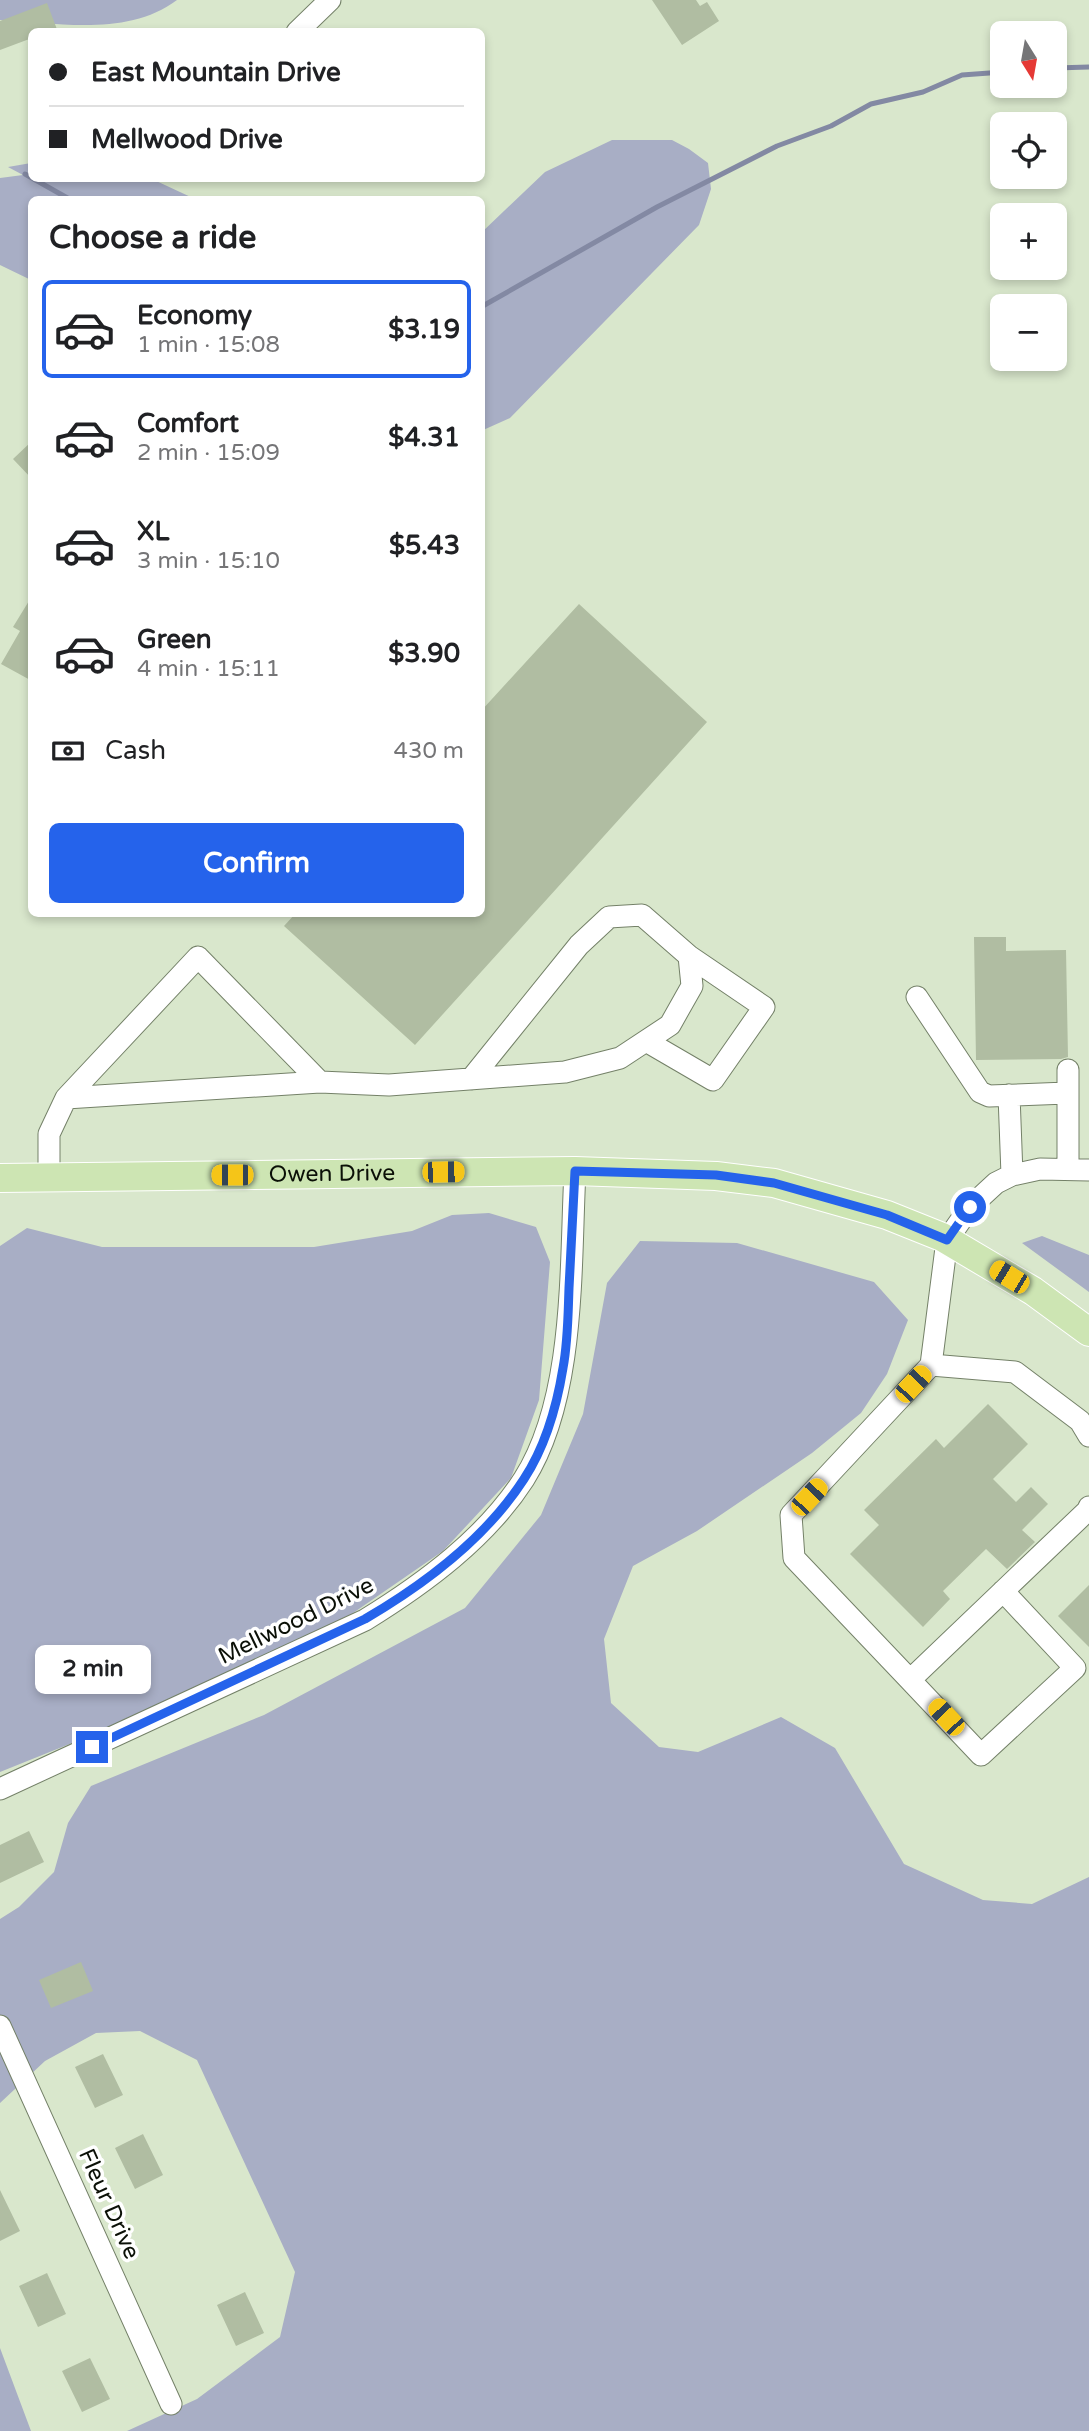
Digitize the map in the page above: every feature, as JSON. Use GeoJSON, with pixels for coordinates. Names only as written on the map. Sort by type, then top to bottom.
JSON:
{"type":"FeatureCollection","features":[{"type":"Feature","properties":{"kind":"main road","name":"Owen Drive"},"geometry":{"type":"LineString","coordinates":[[0,1178],[575,1171],[716,1175],[774,1183],[887,1215],[947,1240],[1033,1291],[1089,1332]]}},
{"type":"Feature","properties":{"kind":"street"},"geometry":{"type":"LineString","coordinates":[[301,28],[330,0]]}},
{"type":"Feature","properties":{"kind":"street"},"geometry":{"type":"LineString","coordinates":[[471,1079],[579,945],[609,917],[642,915],[689,956],[764,1007],[713,1080],[646,1041]]}},
{"type":"Feature","properties":{"kind":"street"},"geometry":{"type":"LineString","coordinates":[[66,1098],[320,1082],[389,1085],[565,1072],[620,1058],[670,1025],[692,986],[689,956]]}},
{"type":"Feature","properties":{"kind":"street"},"geometry":{"type":"LineString","coordinates":[[49,1177],[49,1134],[66,1098],[198,957],[320,1082]]}},
{"type":"Feature","properties":{"kind":"street"},"geometry":{"type":"LineString","coordinates":[[917,997],[976,1088],[989,1096],[1067,1093]]}},
{"type":"Feature","properties":{"kind":"street"},"geometry":{"type":"LineString","coordinates":[[1003,1591],[1075,1668],[981,1755],[794,1558],[791,1515],[931,1365],[947,1240],[970,1207],[996,1184],[1012,1175],[1040,1169],[1078,1169],[1067,1093],[1068,1070]]}},
{"type":"Feature","properties":{"kind":"street"},"geometry":{"type":"LineString","coordinates":[[1009,1095],[1012,1175]]}},
{"type":"Feature","properties":{"kind":"street","name":"Mellwood Drive"},"geometry":{"type":"LineString","coordinates":[[0,1789],[365,1619],[401,1598],[443,1566],[508,1502],[525,1478],[539,1450],[556,1401],[567,1336],[575,1171]]}},
{"type":"Feature","properties":{"kind":"street"},"geometry":{"type":"LineString","coordinates":[[931,1365],[1015,1372],[1080,1421],[1089,1436]]}},
{"type":"Feature","properties":{"kind":"street"},"geometry":{"type":"LineString","coordinates":[[910,1680],[1089,1507]]}},
{"type":"Feature","properties":{"kind":"street","name":"Fleur Drive"},"geometry":{"type":"LineString","coordinates":[[0,2026],[171,2404]]}},
{"type":"Feature","properties":{"kind":"shaded area"},"geometry":{"type":"Polygon","coordinates":[[[0,0],[177,0],[158,12],[137,19],[69,25],[0,20],[0,0]]]}},
{"type":"Feature","properties":{"kind":"shaded area"},"geometry":{"type":"Polygon","coordinates":[[[612,140],[672,140],[708,163],[711,189],[699,225],[510,418],[485,429],[485,229],[545,172],[612,140]]]}},
{"type":"Feature","properties":{"kind":"shaded area"},"geometry":{"type":"Polygon","coordinates":[[[28,164],[28,182],[158,182],[189,196],[28,196],[28,279],[0,265],[0,178],[23,175],[8,167],[28,164]]]}},
{"type":"Feature","properties":{"kind":"shaded area"},"geometry":{"type":"Polygon","coordinates":[[[489,1213],[536,1227],[550,1262],[539,1400],[511,1478],[443,1551],[340,1622],[102,1731],[0,1772],[0,1246],[27,1228],[102,1247],[314,1247],[412,1231],[452,1215],[489,1213]]]}},
{"type":"Feature","properties":{"kind":"shaded area"},"geometry":{"type":"Polygon","coordinates":[[[1042,1236],[1089,1255],[1089,1292],[1022,1243],[1042,1236]]]}},
{"type":"Feature","properties":{"kind":"shaded area"},"geometry":{"type":"Polygon","coordinates":[[[640,1241],[737,1243],[874,1282],[908,1320],[887,1374],[861,1413],[812,1453],[697,1531],[633,1566],[604,1639],[611,1703],[659,1747],[698,1752],[781,1717],[835,1748],[904,1864],[983,1900],[1032,1904],[1089,1877],[1089,2431],[127,2431],[197,2399],[280,2337],[295,2272],[197,2060],[140,2031],[96,2033],[45,2061],[0,2103],[0,1919],[19,1907],[54,1872],[68,1823],[91,1786],[264,1715],[465,1608],[541,1515],[583,1414],[607,1283],[640,1241]]]}},
{"type":"Feature","properties":{"kind":"shaded area"},"geometry":{"type":"Polygon","coordinates":[[[0,2348],[31,2431],[0,2431],[0,2348]]]}},
{"type":"Feature","properties":{"kind":"building"},"geometry":{"type":"Polygon","coordinates":[[[652,0],[696,0],[700,6],[707,2],[719,21],[682,45],[652,0]]]}},
{"type":"Feature","properties":{"kind":"building"},"geometry":{"type":"Polygon","coordinates":[[[47,3],[56,28],[28,28],[28,40],[0,50],[0,21],[47,3]]]}},
{"type":"Feature","properties":{"kind":"building"},"geometry":{"type":"Polygon","coordinates":[[[28,445],[28,475],[13,459],[28,445]]]}},
{"type":"Feature","properties":{"kind":"building"},"geometry":{"type":"Polygon","coordinates":[[[28,603],[28,679],[1,664],[20,631],[13,627],[28,603]]]}},
{"type":"Feature","properties":{"kind":"building"},"geometry":{"type":"Polygon","coordinates":[[[579,604],[707,722],[415,1045],[284,926],[292,917],[485,917],[485,707],[579,604]]]}},
{"type":"Feature","properties":{"kind":"building"},"geometry":{"type":"Polygon","coordinates":[[[974,937],[1006,937],[1006,951],[1066,950],[1068,1057],[976,1060],[974,937]]]}},
{"type":"Feature","properties":{"kind":"building"},"geometry":{"type":"Polygon","coordinates":[[[988,1404],[1028,1444],[993,1479],[1016,1502],[1031,1487],[1048,1504],[1022,1530],[1035,1542],[1007,1569],[986,1549],[943,1591],[950,1599],[923,1627],[850,1554],[879,1525],[864,1510],[936,1439],[944,1448],[988,1404]]]}},
{"type":"Feature","properties":{"kind":"building"},"geometry":{"type":"Polygon","coordinates":[[[1089,1585],[1089,1647],[1058,1616],[1089,1585]]]}},
{"type":"Feature","properties":{"kind":"building"},"geometry":{"type":"Polygon","coordinates":[[[29,1831],[44,1862],[0,1883],[0,1845],[29,1831]]]}},
{"type":"Feature","properties":{"kind":"building"},"geometry":{"type":"Polygon","coordinates":[[[81,1962],[93,1991],[51,2008],[39,1980],[81,1962]]]}},
{"type":"Feature","properties":{"kind":"building"},"geometry":{"type":"Polygon","coordinates":[[[103,2054],[123,2095],[95,2108],[75,2067],[103,2054]]]}},
{"type":"Feature","properties":{"kind":"building"},"geometry":{"type":"Polygon","coordinates":[[[143,2134],[163,2175],[135,2189],[115,2148],[143,2134]]]}},
{"type":"Feature","properties":{"kind":"building"},"geometry":{"type":"Polygon","coordinates":[[[0,2190],[20,2231],[0,2241],[0,2190]]]}},
{"type":"Feature","properties":{"kind":"building"},"geometry":{"type":"Polygon","coordinates":[[[47,2273],[66,2314],[38,2327],[19,2286],[47,2273]]]}},
{"type":"Feature","properties":{"kind":"building"},"geometry":{"type":"Polygon","coordinates":[[[245,2292],[264,2333],[236,2346],[217,2305],[245,2292]]]}},
{"type":"Feature","properties":{"kind":"building"},"geometry":{"type":"Polygon","coordinates":[[[90,2358],[110,2399],[82,2412],[62,2371],[90,2358]]]}},
{"type":"Feature","properties":{"kind":"waterway"},"geometry":{"type":"LineString","coordinates":[[1068,68],[1089,67]]}},
{"type":"Feature","properties":{"kind":"waterway"},"geometry":{"type":"LineString","coordinates":[[485,305],[657,207],[777,146],[831,126],[871,104],[923,92],[962,75],[990,73]]}},
{"type":"Feature","properties":{"kind":"waterway"},"geometry":{"type":"LineString","coordinates":[[39,182],[64,196]]}},
{"type":"Feature","properties":{"kind":"route"},"geometry":{"type":"LineString","coordinates":[[92,1747],[365,1619],[401,1598],[443,1566],[508,1502],[525,1478],[539,1450],[556,1401],[563,1368],[575,1171],[716,1175],[774,1183],[887,1215],[947,1240],[970,1207]]}}]}
